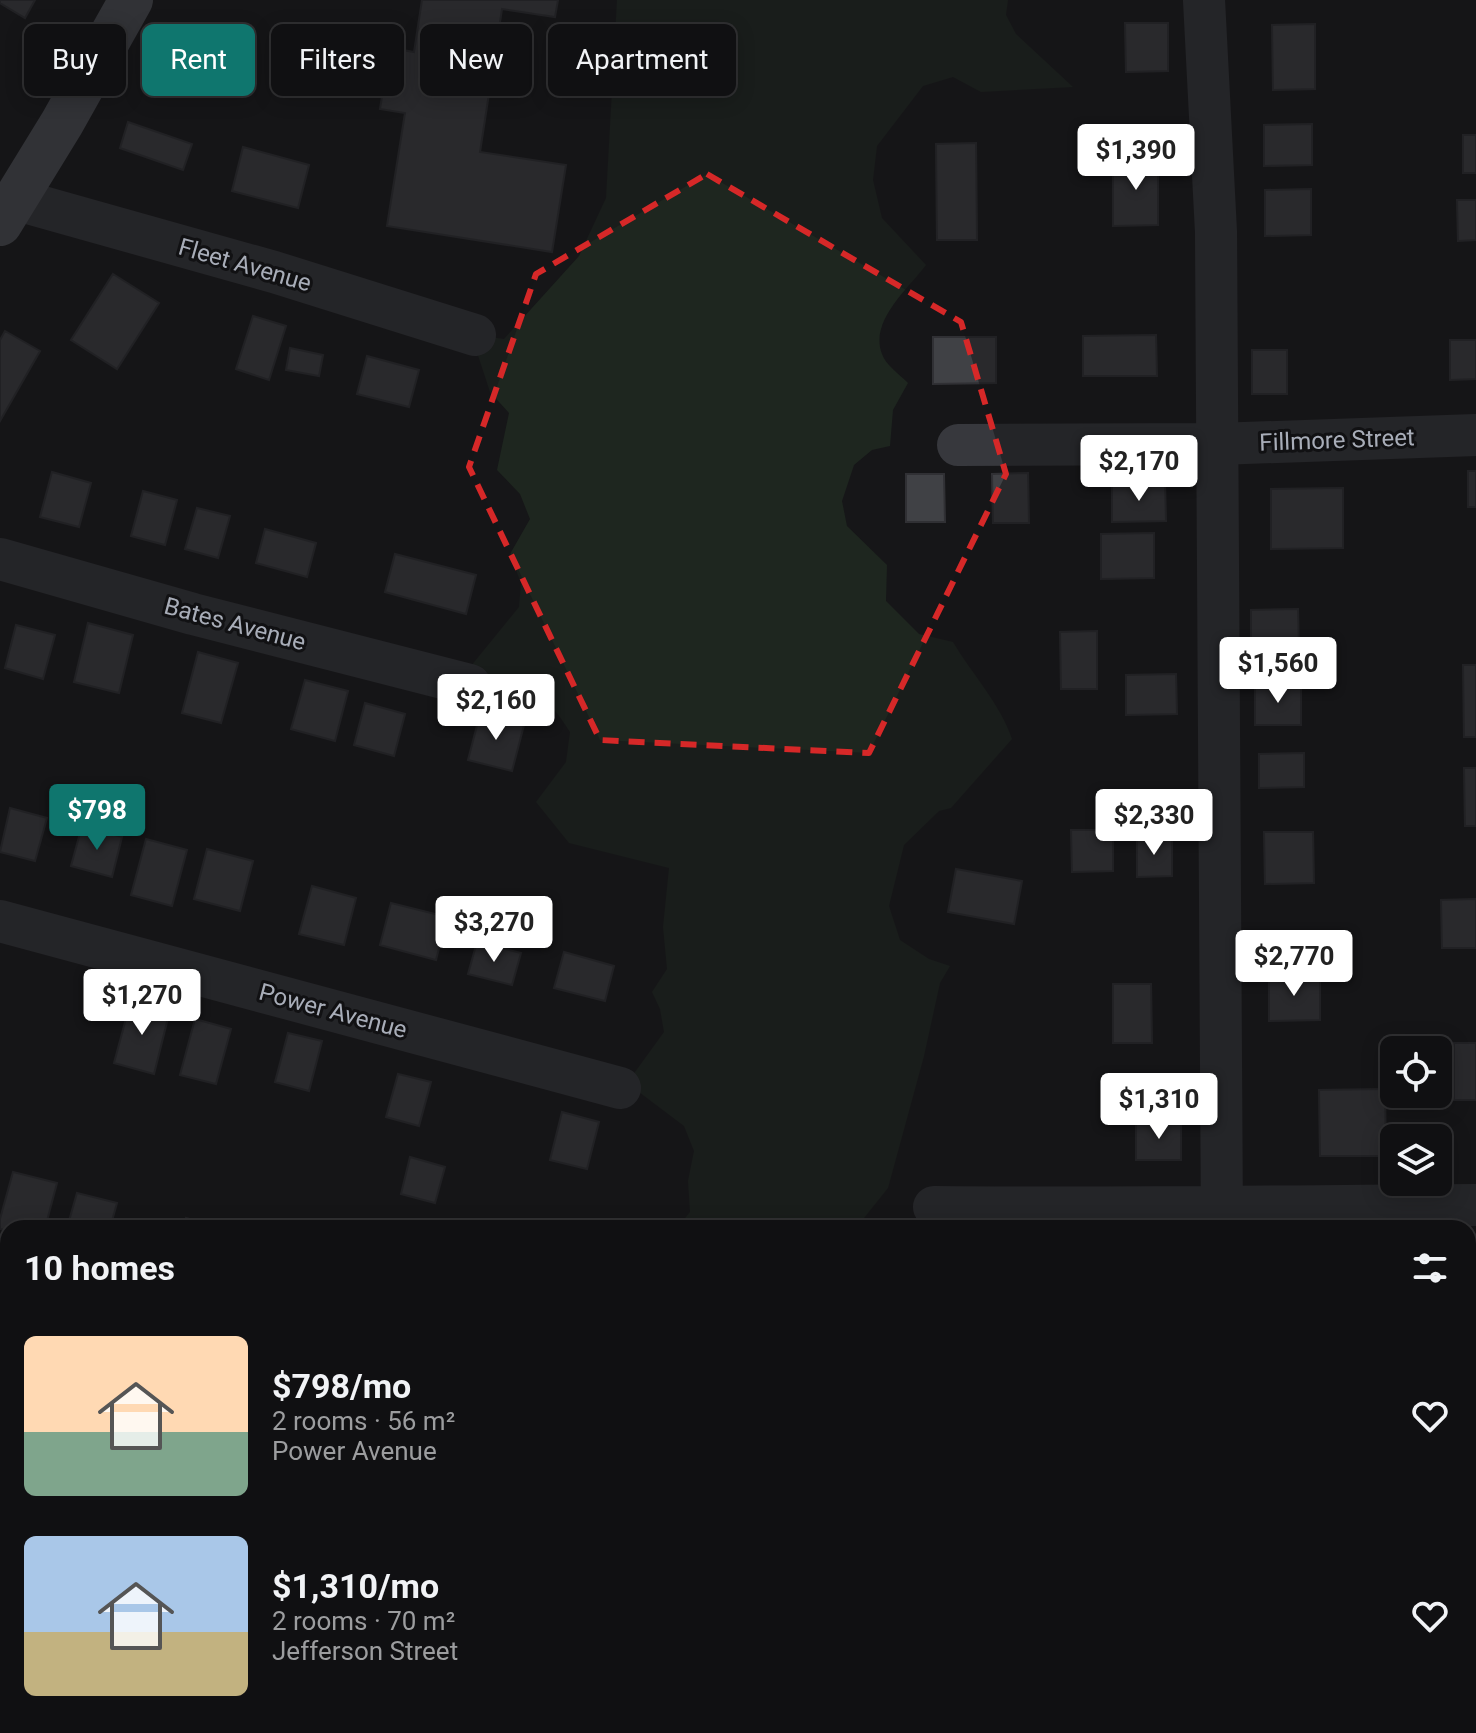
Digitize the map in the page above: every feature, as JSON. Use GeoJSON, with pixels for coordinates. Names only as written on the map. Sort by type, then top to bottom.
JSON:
{"type":"FeatureCollection","features":[{"type":"Feature","properties":{"kind":"main road"},"geometry":{"type":"LineString","coordinates":[[7,212],[62,123],[131,0]]}},
{"type":"Feature","properties":{"kind":"street"},"geometry":{"type":"LineString","coordinates":[[1204,0],[1216,232],[1222,1217]]}},
{"type":"Feature","properties":{"kind":"street","name":"Fleet Avenue"},"geometry":{"type":"LineString","coordinates":[[7,212],[274,272],[475,335]]}},
{"type":"Feature","properties":{"kind":"street","name":"Fillmore Street"},"geometry":{"type":"LineString","coordinates":[[958,445],[1217,444],[1476,435]]}},
{"type":"Feature","properties":{"kind":"street","name":"Bates Avenue"},"geometry":{"type":"LineString","coordinates":[[0,559],[193,614],[470,685]]}},
{"type":"Feature","properties":{"kind":"street","name":"Power Avenue"},"geometry":{"type":"LineString","coordinates":[[0,921],[620,1088]]}},
{"type":"Feature","properties":{"kind":"street"},"geometry":{"type":"LineString","coordinates":[[934,1207],[1135,1209],[1222,1217],[1476,1205]]}},
{"type":"Feature","properties":{"kind":"highlighted area"},"geometry":{"type":"Polygon","coordinates":[[[707,174],[961,322],[1006,474],[869,753],[600,740],[469,467],[536,274],[707,174]]]}},
{"type":"Feature","properties":{"kind":"shaded area"},"geometry":{"type":"Polygon","coordinates":[[[617,0],[1008,0],[1006,15],[1016,34],[1073,87],[981,92],[953,77],[923,86],[877,146],[873,180],[882,218],[926,265],[893,306],[881,329],[879,342],[884,358],[908,383],[893,410],[890,446],[872,450],[854,465],[842,501],[847,526],[887,565],[886,601],[919,634],[953,642],[994,702],[1012,739],[951,808],[939,811],[904,845],[889,906],[900,940],[929,959],[950,966],[940,983],[924,1056],[888,1188],[862,1220],[684,1220],[690,1212],[688,1181],[694,1151],[684,1126],[627,1083],[664,1032],[660,1009],[652,992],[667,969],[663,927],[669,868],[569,843],[536,802],[566,762],[570,732],[551,706],[531,691],[476,685],[462,677],[519,607],[521,583],[510,554],[530,519],[520,494],[497,470],[509,413],[490,392],[473,340],[475,335],[504,339],[579,256],[606,198],[612,96],[736,96],[736,24],[616,24],[617,0]]]}},
{"type":"Feature","properties":{"kind":"building"},"geometry":{"type":"Polygon","coordinates":[[[0,0],[35,0],[25,18],[0,3],[0,0]]]}},
{"type":"Feature","properties":{"kind":"building"},"geometry":{"type":"Polygon","coordinates":[[[422,0],[558,0],[555,17],[502,9],[500,24],[420,24],[420,96],[489,96],[480,152],[566,165],[552,252],[387,226],[405,113],[380,109],[382,96],[404,96],[404,50],[414,52],[422,0]]]}},
{"type":"Feature","properties":{"kind":"building"},"geometry":{"type":"Polygon","coordinates":[[[1125,23],[1168,23],[1168,71],[1126,72],[1125,23]]]}},
{"type":"Feature","properties":{"kind":"building"},"geometry":{"type":"Polygon","coordinates":[[[1315,24],[1315,89],[1273,90],[1272,25],[1315,24]]]}},
{"type":"Feature","properties":{"kind":"building"},"geometry":{"type":"Polygon","coordinates":[[[128,122],[192,144],[183,170],[120,148],[128,122]]]}},
{"type":"Feature","properties":{"kind":"building"},"geometry":{"type":"Polygon","coordinates":[[[1312,124],[1312,165],[1264,166],[1264,125],[1312,124]]]}},
{"type":"Feature","properties":{"kind":"building"},"geometry":{"type":"Polygon","coordinates":[[[1463,135],[1476,135],[1476,173],[1463,173],[1463,135]]]}},
{"type":"Feature","properties":{"kind":"building"},"geometry":{"type":"Polygon","coordinates":[[[976,143],[977,240],[937,240],[936,144],[976,143]]]}},
{"type":"Feature","properties":{"kind":"building"},"geometry":{"type":"Polygon","coordinates":[[[243,147],[309,165],[298,208],[232,191],[243,147]]]}},
{"type":"Feature","properties":{"kind":"building"},"geometry":{"type":"Polygon","coordinates":[[[1158,158],[1158,225],[1113,226],[1113,159],[1158,158]]]}},
{"type":"Feature","properties":{"kind":"building"},"geometry":{"type":"Polygon","coordinates":[[[1311,189],[1311,235],[1265,236],[1265,190],[1311,189]]]}},
{"type":"Feature","properties":{"kind":"building"},"geometry":{"type":"Polygon","coordinates":[[[1457,200],[1476,200],[1476,240],[1458,241],[1457,200]]]}},
{"type":"Feature","properties":{"kind":"building"},"geometry":{"type":"Polygon","coordinates":[[[113,274],[159,303],[117,369],[71,340],[113,274]]]}},
{"type":"Feature","properties":{"kind":"building"},"geometry":{"type":"Polygon","coordinates":[[[253,316],[286,326],[269,380],[236,369],[253,316]]]}},
{"type":"Feature","properties":{"kind":"building"},"geometry":{"type":"Polygon","coordinates":[[[5,331],[40,351],[0,421],[0,340],[5,331]]]}},
{"type":"Feature","properties":{"kind":"building"},"geometry":{"type":"Polygon","coordinates":[[[1156,335],[1157,376],[1083,376],[1083,336],[1156,335]]]}},
{"type":"Feature","properties":{"kind":"building"},"geometry":{"type":"Polygon","coordinates":[[[933,337],[996,337],[996,383],[933,384],[933,337]]]}},
{"type":"Feature","properties":{"kind":"building"},"geometry":{"type":"Polygon","coordinates":[[[1450,340],[1476,340],[1476,379],[1450,380],[1450,340]]]}},
{"type":"Feature","properties":{"kind":"building"},"geometry":{"type":"Polygon","coordinates":[[[290,348],[323,355],[319,376],[286,370],[290,348]]]}},
{"type":"Feature","properties":{"kind":"building"},"geometry":{"type":"Polygon","coordinates":[[[1252,350],[1287,350],[1287,394],[1252,394],[1252,350]]]}},
{"type":"Feature","properties":{"kind":"building"},"geometry":{"type":"Polygon","coordinates":[[[367,356],[419,370],[409,407],[357,394],[367,356]]]}},
{"type":"Feature","properties":{"kind":"building"},"geometry":{"type":"Polygon","coordinates":[[[1468,471],[1476,471],[1476,507],[1468,507],[1468,471]]]}},
{"type":"Feature","properties":{"kind":"building"},"geometry":{"type":"Polygon","coordinates":[[[52,472],[91,483],[79,527],[40,517],[52,472]]]}},
{"type":"Feature","properties":{"kind":"building"},"geometry":{"type":"Polygon","coordinates":[[[1028,473],[1029,523],[993,523],[992,474],[1028,473]]]}},
{"type":"Feature","properties":{"kind":"building"},"geometry":{"type":"Polygon","coordinates":[[[906,474],[944,474],[945,522],[906,522],[906,474]]]}},
{"type":"Feature","properties":{"kind":"building"},"geometry":{"type":"Polygon","coordinates":[[[1165,483],[1166,521],[1112,522],[1112,484],[1165,483]]]}},
{"type":"Feature","properties":{"kind":"building"},"geometry":{"type":"Polygon","coordinates":[[[1343,488],[1343,548],[1271,549],[1271,489],[1343,488]]]}},
{"type":"Feature","properties":{"kind":"building"},"geometry":{"type":"Polygon","coordinates":[[[143,491],[177,500],[165,545],[131,536],[143,491]]]}},
{"type":"Feature","properties":{"kind":"building"},"geometry":{"type":"Polygon","coordinates":[[[197,508],[230,516],[218,558],[185,549],[197,508]]]}},
{"type":"Feature","properties":{"kind":"building"},"geometry":{"type":"Polygon","coordinates":[[[265,529],[316,543],[307,577],[256,563],[265,529]]]}},
{"type":"Feature","properties":{"kind":"building"},"geometry":{"type":"Polygon","coordinates":[[[1154,533],[1154,578],[1101,579],[1101,534],[1154,533]]]}},
{"type":"Feature","properties":{"kind":"building"},"geometry":{"type":"Polygon","coordinates":[[[395,554],[476,575],[466,614],[385,592],[395,554]]]}},
{"type":"Feature","properties":{"kind":"building"},"geometry":{"type":"Polygon","coordinates":[[[1298,609],[1299,651],[1251,651],[1251,610],[1298,609]]]}},
{"type":"Feature","properties":{"kind":"building"},"geometry":{"type":"Polygon","coordinates":[[[88,623],[133,635],[119,693],[74,682],[88,623]]]}},
{"type":"Feature","properties":{"kind":"building"},"geometry":{"type":"Polygon","coordinates":[[[16,625],[55,635],[43,679],[5,668],[16,625]]]}},
{"type":"Feature","properties":{"kind":"building"},"geometry":{"type":"Polygon","coordinates":[[[1097,631],[1097,689],[1061,689],[1060,632],[1097,631]]]}},
{"type":"Feature","properties":{"kind":"building"},"geometry":{"type":"Polygon","coordinates":[[[198,652],[238,663],[221,723],[182,713],[198,652]]]}},
{"type":"Feature","properties":{"kind":"building"},"geometry":{"type":"Polygon","coordinates":[[[1463,665],[1476,665],[1476,737],[1464,737],[1463,665]]]}},
{"type":"Feature","properties":{"kind":"building"},"geometry":{"type":"Polygon","coordinates":[[[1176,674],[1177,714],[1126,715],[1126,675],[1176,674]]]}},
{"type":"Feature","properties":{"kind":"building"},"geometry":{"type":"Polygon","coordinates":[[[305,680],[348,691],[335,741],[291,729],[305,680]]]}},
{"type":"Feature","properties":{"kind":"building"},"geometry":{"type":"Polygon","coordinates":[[[1301,685],[1301,725],[1255,725],[1255,686],[1301,685]]]}},
{"type":"Feature","properties":{"kind":"building"},"geometry":{"type":"Polygon","coordinates":[[[365,703],[405,714],[394,756],[354,745],[365,703]]]}},
{"type":"Feature","properties":{"kind":"building"},"geometry":{"type":"Polygon","coordinates":[[[480,714],[524,725],[512,771],[468,760],[480,714]]]}},
{"type":"Feature","properties":{"kind":"building"},"geometry":{"type":"Polygon","coordinates":[[[1304,753],[1304,787],[1259,788],[1259,754],[1304,753]]]}},
{"type":"Feature","properties":{"kind":"building"},"geometry":{"type":"Polygon","coordinates":[[[1464,768],[1476,768],[1476,826],[1465,826],[1464,768]]]}},
{"type":"Feature","properties":{"kind":"building"},"geometry":{"type":"Polygon","coordinates":[[[10,808],[47,818],[35,861],[0,852],[10,808]]]}},
{"type":"Feature","properties":{"kind":"building"},"geometry":{"type":"Polygon","coordinates":[[[82,826],[122,837],[112,877],[71,866],[82,826]]]}},
{"type":"Feature","properties":{"kind":"building"},"geometry":{"type":"Polygon","coordinates":[[[1071,830],[1113,830],[1113,871],[1072,872],[1071,830]]]}},
{"type":"Feature","properties":{"kind":"building"},"geometry":{"type":"Polygon","coordinates":[[[1264,832],[1313,832],[1314,883],[1265,884],[1264,832]]]}},
{"type":"Feature","properties":{"kind":"building"},"geometry":{"type":"Polygon","coordinates":[[[1137,838],[1172,838],[1172,876],[1137,877],[1137,838]]]}},
{"type":"Feature","properties":{"kind":"building"},"geometry":{"type":"Polygon","coordinates":[[[146,839],[187,850],[172,906],[131,895],[146,839]]]}},
{"type":"Feature","properties":{"kind":"building"},"geometry":{"type":"Polygon","coordinates":[[[207,849],[253,861],[240,911],[194,899],[207,849]]]}},
{"type":"Feature","properties":{"kind":"building"},"geometry":{"type":"Polygon","coordinates":[[[956,869],[1022,881],[1014,924],[948,912],[956,869]]]}},
{"type":"Feature","properties":{"kind":"building"},"geometry":{"type":"Polygon","coordinates":[[[312,886],[356,898],[344,945],[299,934],[312,886]]]}},
{"type":"Feature","properties":{"kind":"building"},"geometry":{"type":"Polygon","coordinates":[[[1476,899],[1476,948],[1442,948],[1441,900],[1476,899]]]}},
{"type":"Feature","properties":{"kind":"building"},"geometry":{"type":"Polygon","coordinates":[[[391,903],[447,917],[436,960],[380,945],[391,903]]]}},
{"type":"Feature","properties":{"kind":"building"},"geometry":{"type":"Polygon","coordinates":[[[477,942],[521,953],[512,985],[468,974],[477,942]]]}},
{"type":"Feature","properties":{"kind":"building"},"geometry":{"type":"Polygon","coordinates":[[[564,952],[614,966],[605,1001],[554,988],[564,952]]]}},
{"type":"Feature","properties":{"kind":"building"},"geometry":{"type":"Polygon","coordinates":[[[1269,975],[1320,975],[1320,1020],[1269,1021],[1269,975]]]}},
{"type":"Feature","properties":{"kind":"building"},"geometry":{"type":"Polygon","coordinates":[[[1113,984],[1151,984],[1152,1043],[1113,1043],[1113,984]]]}},
{"type":"Feature","properties":{"kind":"building"},"geometry":{"type":"Polygon","coordinates":[[[131,1000],[170,1010],[154,1074],[114,1063],[131,1000]]]}},
{"type":"Feature","properties":{"kind":"building"},"geometry":{"type":"Polygon","coordinates":[[[195,1019],[231,1029],[216,1084],[180,1075],[195,1019]]]}},
{"type":"Feature","properties":{"kind":"building"},"geometry":{"type":"Polygon","coordinates":[[[288,1033],[322,1041],[309,1091],[275,1082],[288,1033]]]}},
{"type":"Feature","properties":{"kind":"building"},"geometry":{"type":"Polygon","coordinates":[[[1454,1043],[1476,1043],[1476,1100],[1454,1100],[1454,1043]]]}},
{"type":"Feature","properties":{"kind":"building"},"geometry":{"type":"Polygon","coordinates":[[[398,1074],[431,1082],[419,1126],[386,1117],[398,1074]]]}},
{"type":"Feature","properties":{"kind":"building"},"geometry":{"type":"Polygon","coordinates":[[[1380,1089],[1380,1108],[1385,1108],[1386,1124],[1380,1124],[1380,1156],[1320,1156],[1319,1090],[1380,1089]]]}},
{"type":"Feature","properties":{"kind":"building"},"geometry":{"type":"Polygon","coordinates":[[[562,1112],[599,1122],[587,1169],[550,1160],[562,1112]]]}},
{"type":"Feature","properties":{"kind":"building"},"geometry":{"type":"Polygon","coordinates":[[[1181,1122],[1181,1160],[1136,1160],[1136,1123],[1181,1122]]]}},
{"type":"Feature","properties":{"kind":"building"},"geometry":{"type":"Polygon","coordinates":[[[410,1157],[445,1167],[435,1203],[401,1194],[410,1157]]]}},
{"type":"Feature","properties":{"kind":"building"},"geometry":{"type":"Polygon","coordinates":[[[13,1172],[57,1183],[47,1220],[0,1219],[13,1172]]]}},
{"type":"Feature","properties":{"kind":"building"},"geometry":{"type":"Polygon","coordinates":[[[77,1193],[117,1203],[112,1220],[69,1220],[77,1193]]]}}]}
